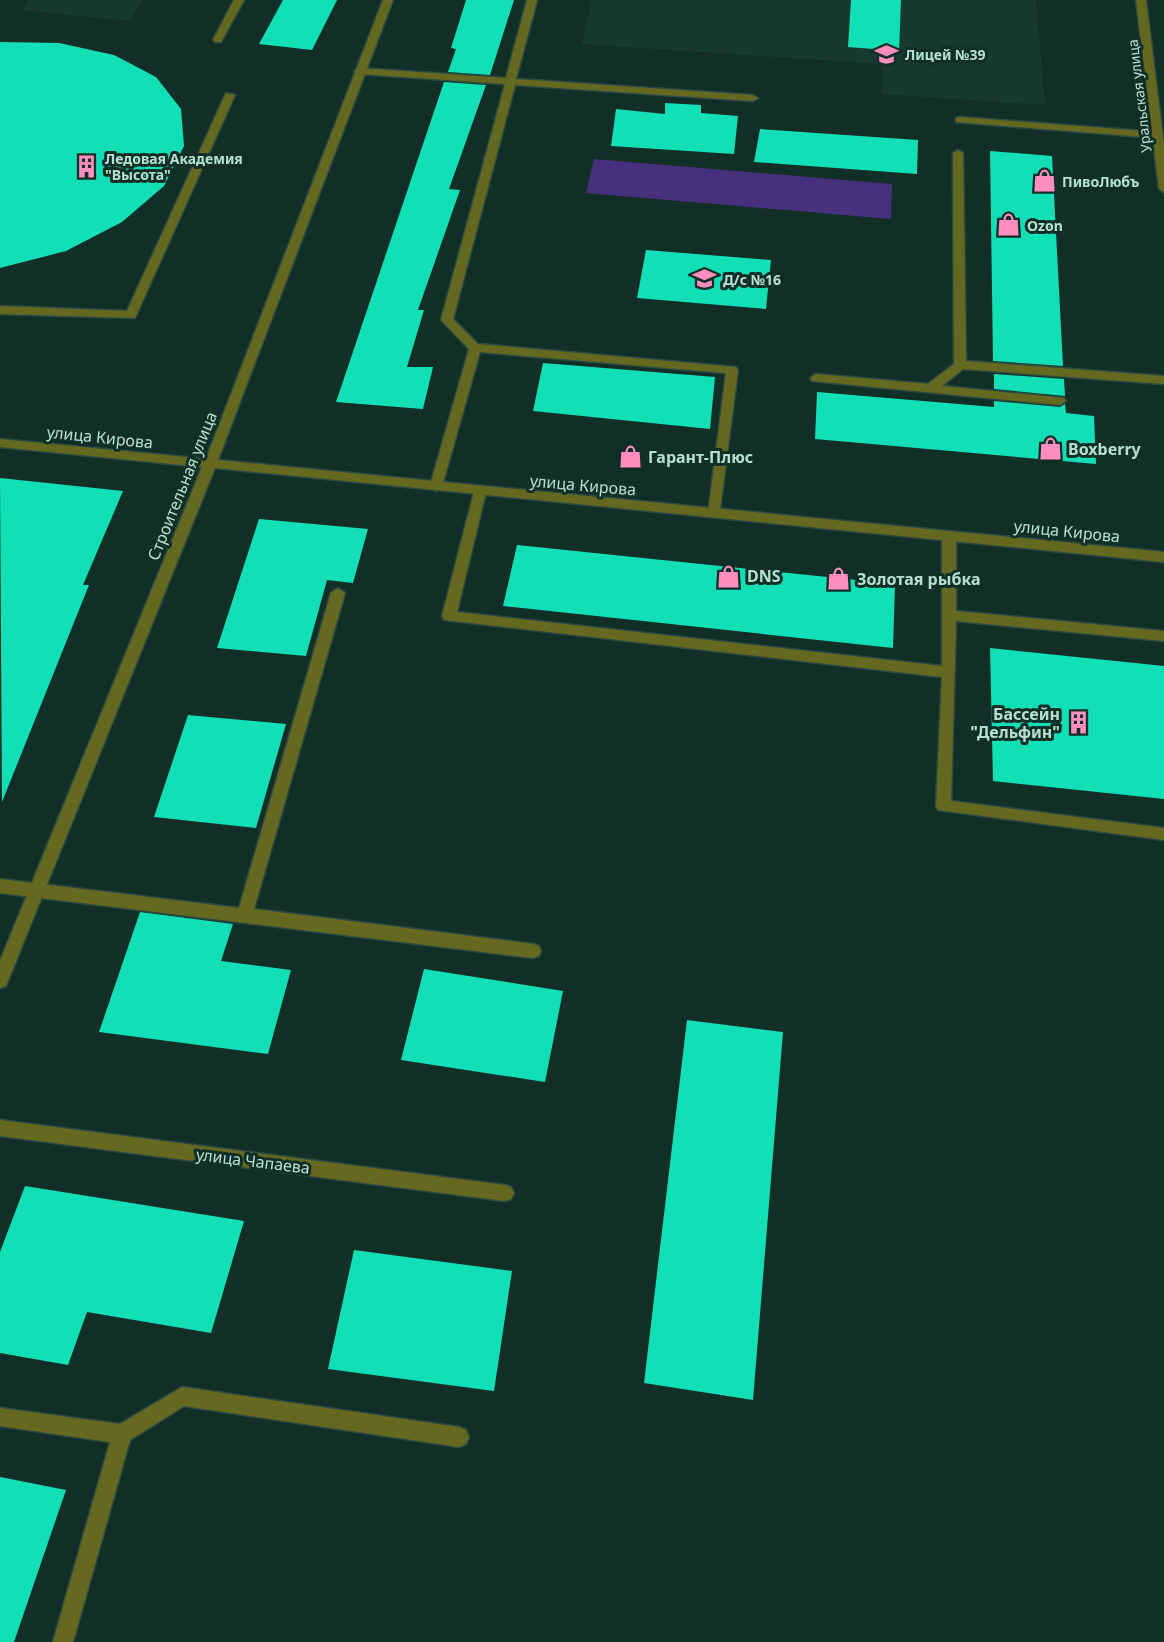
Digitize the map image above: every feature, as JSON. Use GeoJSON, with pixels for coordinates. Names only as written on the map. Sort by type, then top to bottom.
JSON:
{"type":"FeatureCollection","features":[{"type":"Feature","properties":{"kind":"street"},"geometry":{"type":"LineString","coordinates":[[218,40],[239,0]]}},
{"type":"Feature","properties":{"kind":"street","name":"Строительная улица"},"geometry":{"type":"LineString","coordinates":[[0,981],[210,464],[388,0]]}},
{"type":"Feature","properties":{"kind":"street"},"geometry":{"type":"LineString","coordinates":[[532,0],[447,320],[475,348],[732,370],[714,514]]}},
{"type":"Feature","properties":{"kind":"street","name":"Уральская улица"},"geometry":{"type":"LineString","coordinates":[[1141,0],[1164,189]]}},
{"type":"Feature","properties":{"kind":"street"},"geometry":{"type":"LineString","coordinates":[[359,71],[753,98]]}},
{"type":"Feature","properties":{"kind":"street"},"geometry":{"type":"LineString","coordinates":[[0,310],[131,315],[230,95]]}},
{"type":"Feature","properties":{"kind":"street"},"geometry":{"type":"LineString","coordinates":[[960,120],[1157,135]]}},
{"type":"Feature","properties":{"kind":"street"},"geometry":{"type":"LineString","coordinates":[[958,153],[960,365]]}},
{"type":"Feature","properties":{"kind":"street"},"geometry":{"type":"LineString","coordinates":[[436,486],[475,348]]}},
{"type":"Feature","properties":{"kind":"street"},"geometry":{"type":"LineString","coordinates":[[930,389],[960,365],[1164,380]]}},
{"type":"Feature","properties":{"kind":"street"},"geometry":{"type":"LineString","coordinates":[[816,378],[1060,401]]}},
{"type":"Feature","properties":{"kind":"street","name":"улица Кирова"},"geometry":{"type":"LineString","coordinates":[[0,444],[1164,557]]}},
{"type":"Feature","properties":{"kind":"street"},"geometry":{"type":"LineString","coordinates":[[480,492],[449,616],[949,672]]}},
{"type":"Feature","properties":{"kind":"street"},"geometry":{"type":"LineString","coordinates":[[949,536],[949,672],[943,806],[1164,834]]}},
{"type":"Feature","properties":{"kind":"street"},"geometry":{"type":"LineString","coordinates":[[245,915],[338,593]]}},
{"type":"Feature","properties":{"kind":"street"},"geometry":{"type":"LineString","coordinates":[[948,615],[1164,636]]}},
{"type":"Feature","properties":{"kind":"street"},"geometry":{"type":"LineString","coordinates":[[0,886],[533,951]]}},
{"type":"Feature","properties":{"kind":"street","name":"улица Чапаева"},"geometry":{"type":"LineString","coordinates":[[0,1128],[506,1193]]}},
{"type":"Feature","properties":{"kind":"street"},"geometry":{"type":"LineString","coordinates":[[0,1417],[122,1434],[182,1396],[459,1437]]}},
{"type":"Feature","properties":{"kind":"street"},"geometry":{"type":"LineString","coordinates":[[63,1642],[122,1434]]}},
{"type":"Feature","properties":{"kind":"shaded area"},"geometry":{"type":"Polygon","coordinates":[[[29,0],[143,0],[130,21],[22,10],[29,0]]]}},
{"type":"Feature","properties":{"kind":"shaded area","name":"Лицей №39"},"geometry":{"type":"Polygon","coordinates":[[[591,0],[1036,0],[1045,105],[882,94],[882,64],[582,44],[591,0]]]}},
{"type":"Feature","properties":{"kind":"shaded area"},"geometry":{"type":"Polygon","coordinates":[[[594,159],[892,184],[891,219],[586,193],[594,159]]]}},
{"type":"Feature","properties":{"kind":"building"},"geometry":{"type":"Polygon","coordinates":[[[283,0],[337,0],[312,50],[259,44],[283,0]]]}},
{"type":"Feature","properties":{"kind":"building"},"geometry":{"type":"Polygon","coordinates":[[[466,0],[514,0],[490,75],[448,72],[456,49],[451,48],[466,0]]]}},
{"type":"Feature","properties":{"kind":"building"},"geometry":{"type":"Polygon","coordinates":[[[851,0],[901,0],[899,51],[848,47],[851,0]]]}},
{"type":"Feature","properties":{"kind":"building","name":"Ледовая Академия \"Высота\""},"geometry":{"type":"Polygon","coordinates":[[[0,42],[59,43],[114,55],[156,77],[181,109],[184,146],[164,186],[122,222],[66,251],[0,268],[0,42]]]}},
{"type":"Feature","properties":{"kind":"building"},"geometry":{"type":"Polygon","coordinates":[[[444,82],[486,85],[449,189],[460,190],[418,310],[424,310],[407,367],[433,367],[423,409],[336,402],[444,82]]]}},
{"type":"Feature","properties":{"kind":"building"},"geometry":{"type":"Polygon","coordinates":[[[665,103],[701,105],[701,113],[738,116],[734,154],[611,146],[616,109],[665,114],[665,103]]]}},
{"type":"Feature","properties":{"kind":"building"},"geometry":{"type":"Polygon","coordinates":[[[760,129],[918,140],[917,174],[754,162],[760,129]]]}},
{"type":"Feature","properties":{"kind":"building"},"geometry":{"type":"Polygon","coordinates":[[[990,151],[1052,156],[1063,366],[993,361],[990,151]]]}},
{"type":"Feature","properties":{"kind":"building","name":"Д/с №16"},"geometry":{"type":"Polygon","coordinates":[[[646,250],[771,260],[766,309],[637,298],[646,250]]]}},
{"type":"Feature","properties":{"kind":"building"},"geometry":{"type":"Polygon","coordinates":[[[543,363],[715,377],[710,429],[533,411],[543,363]]]}},
{"type":"Feature","properties":{"kind":"building"},"geometry":{"type":"Polygon","coordinates":[[[994,374],[1064,379],[1065,396],[994,389],[994,374]]]}},
{"type":"Feature","properties":{"kind":"building"},"geometry":{"type":"Polygon","coordinates":[[[817,392],[994,407],[994,401],[1060,407],[1065,404],[1066,413],[1094,416],[1096,464],[815,439],[817,392]]]}},
{"type":"Feature","properties":{"kind":"building"},"geometry":{"type":"Polygon","coordinates":[[[0,478],[123,491],[83,585],[89,585],[2,802],[0,478]]]}},
{"type":"Feature","properties":{"kind":"building"},"geometry":{"type":"Polygon","coordinates":[[[259,519],[368,529],[353,583],[327,580],[306,656],[217,648],[259,519]]]}},
{"type":"Feature","properties":{"kind":"building"},"geometry":{"type":"Polygon","coordinates":[[[517,545],[895,584],[893,648],[503,606],[517,545]]]}},
{"type":"Feature","properties":{"kind":"building","name":"Бассейн \"Дельфин\""},"geometry":{"type":"Polygon","coordinates":[[[990,648],[1164,666],[1164,799],[993,781],[990,648]]]}},
{"type":"Feature","properties":{"kind":"building"},"geometry":{"type":"Polygon","coordinates":[[[188,715],[286,724],[256,828],[154,817],[188,715]]]}},
{"type":"Feature","properties":{"kind":"building"},"geometry":{"type":"Polygon","coordinates":[[[140,912],[233,924],[221,961],[291,970],[268,1054],[99,1032],[140,912]]]}},
{"type":"Feature","properties":{"kind":"building"},"geometry":{"type":"Polygon","coordinates":[[[424,969],[563,991],[545,1082],[401,1060],[424,969]]]}},
{"type":"Feature","properties":{"kind":"building"},"geometry":{"type":"Polygon","coordinates":[[[687,1020],[783,1032],[753,1400],[644,1383],[687,1020]]]}},
{"type":"Feature","properties":{"kind":"building"},"geometry":{"type":"Polygon","coordinates":[[[25,1186],[244,1221],[211,1333],[87,1312],[68,1365],[0,1353],[0,1252],[25,1186]]]}},
{"type":"Feature","properties":{"kind":"building"},"geometry":{"type":"Polygon","coordinates":[[[354,1250],[512,1271],[494,1391],[328,1369],[354,1250]]]}},
{"type":"Feature","properties":{"kind":"building"},"geometry":{"type":"Polygon","coordinates":[[[0,1477],[66,1490],[14,1642],[0,1642],[0,1477]]]}},
{"type":"Feature","properties":{"kind":"place","name":"Лицей №39"},"geometry":{"type":"Point","coordinates":[887,54]}},
{"type":"Feature","properties":{"kind":"place","name":"Ледовая Академия \"Высота\""},"geometry":{"type":"Point","coordinates":[87,166]}},
{"type":"Feature","properties":{"kind":"place","name":"ПивоЛюбъ"},"geometry":{"type":"Point","coordinates":[1044,181]}},
{"type":"Feature","properties":{"kind":"place","name":"Ozon"},"geometry":{"type":"Point","coordinates":[1009,225]}},
{"type":"Feature","properties":{"kind":"place","name":"Д/с №16"},"geometry":{"type":"Point","coordinates":[705,279]}},
{"type":"Feature","properties":{"kind":"place","name":"Boxberry"},"geometry":{"type":"Point","coordinates":[1050,449]}},
{"type":"Feature","properties":{"kind":"place","name":"Гарант-Плюс"},"geometry":{"type":"Point","coordinates":[630,457]}},
{"type":"Feature","properties":{"kind":"place","name":"DNS"},"geometry":{"type":"Point","coordinates":[729,576]}},
{"type":"Feature","properties":{"kind":"place","name":"Золотая рыбка"},"geometry":{"type":"Point","coordinates":[839,579]}},
{"type":"Feature","properties":{"kind":"place","name":"Бассейн \"Дельфин\""},"geometry":{"type":"Point","coordinates":[1078,723]}}]}
